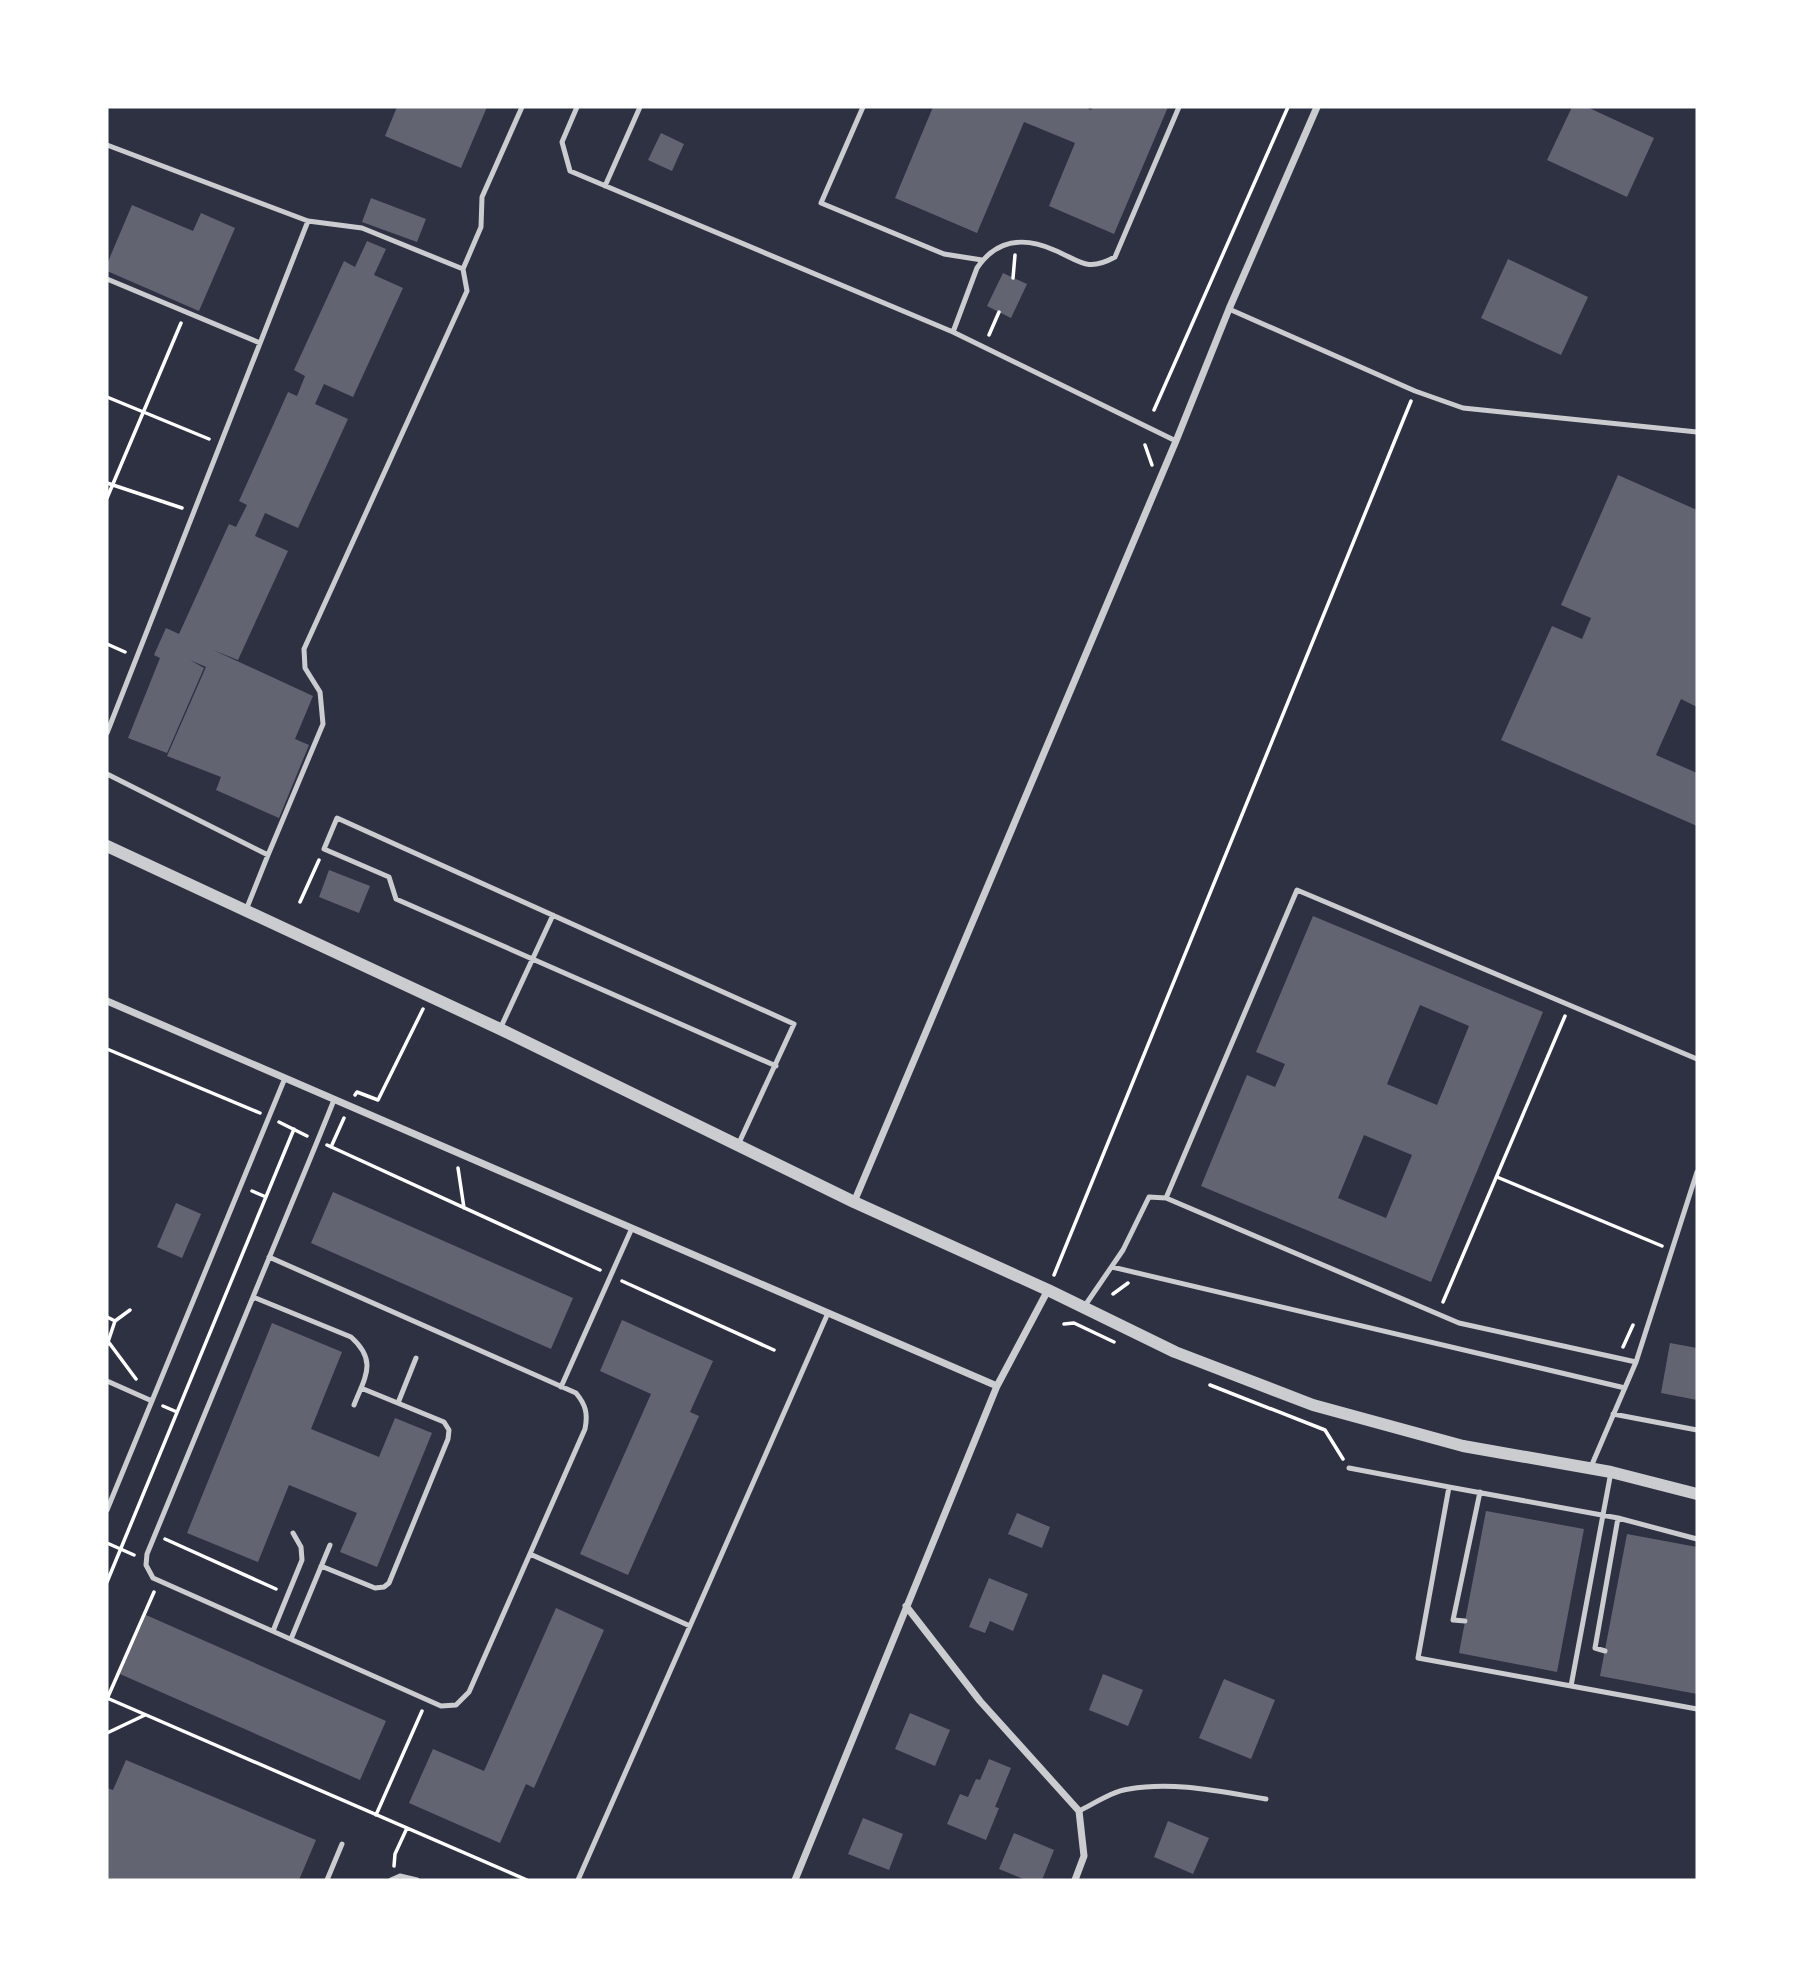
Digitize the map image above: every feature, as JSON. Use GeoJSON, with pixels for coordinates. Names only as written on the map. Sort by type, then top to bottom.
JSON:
{"type":"FeatureCollection","features":[{"type":"Feature","properties":{"kind":"street"},"geometry":{"type":"LineString","coordinates":[[853,1202],[1176,441],[1229,309],[1318,107]]}},
{"type":"Feature","properties":{"kind":"street"},"geometry":{"type":"LineString","coordinates":[[107,846],[500,1029],[853,1202],[1048,1290],[1175,1352],[1313,1405],[1463,1446],[1611,1472],[1697,1494]]}},
{"type":"Feature","properties":{"kind":"street"},"geometry":{"type":"LineString","coordinates":[[107,1001],[997,1386]]}},
{"type":"Feature","properties":{"kind":"street"},"geometry":{"type":"LineString","coordinates":[[795,1880],[997,1386],[1048,1290]]}},
{"type":"Feature","properties":{"kind":"street"},"geometry":{"type":"LineString","coordinates":[[906,1606],[980,1701],[1079,1811],[1084,1856],[1075,1880]]}},
{"type":"Feature","properties":{"kind":"lane"},"geometry":{"type":"LineString","coordinates":[[246,911],[324,724],[320,692],[304,668],[304,649],[467,291],[463,269],[481,227],[482,197],[522,107]]}},
{"type":"Feature","properties":{"kind":"lane"},"geometry":{"type":"LineString","coordinates":[[577,107],[562,142],[570,171],[953,332],[1176,441]]}},
{"type":"Feature","properties":{"kind":"lane"},"geometry":{"type":"LineString","coordinates":[[605,186],[640,107]]}},
{"type":"Feature","properties":{"kind":"lane"},"geometry":{"type":"LineString","coordinates":[[863,107],[821,203],[944,254],[982,260]]}},
{"type":"Feature","properties":{"kind":"lane"},"geometry":{"type":"LineString","coordinates":[[953,332],[976,268],[1001,244],[1036,243],[1085,264],[1104,263],[1115,257],[1179,107]]}},
{"type":"Feature","properties":{"kind":"lane"},"geometry":{"type":"LineString","coordinates":[[107,145],[308,220],[362,228],[463,269]]}},
{"type":"Feature","properties":{"kind":"lane"},"geometry":{"type":"LineString","coordinates":[[107,733],[308,220]]}},
{"type":"Feature","properties":{"kind":"lane"},"geometry":{"type":"LineString","coordinates":[[107,279],[260,343]]}},
{"type":"Feature","properties":{"kind":"lane"},"geometry":{"type":"LineString","coordinates":[[1229,309],[1415,391],[1463,408],[1697,432]]}},
{"type":"Feature","properties":{"kind":"lane"},"geometry":{"type":"LineString","coordinates":[[107,774],[268,855]]}},
{"type":"Feature","properties":{"kind":"lane"},"geometry":{"type":"LineString","coordinates":[[738,1145],[776,1066],[794,1024],[337,818],[324,849],[389,877],[396,899],[776,1066]]}},
{"type":"Feature","properties":{"kind":"lane"},"geometry":{"type":"LineString","coordinates":[[1166,1198],[1297,890],[1697,1059]]}},
{"type":"Feature","properties":{"kind":"lane"},"geometry":{"type":"LineString","coordinates":[[500,1029],[553,915]]}},
{"type":"Feature","properties":{"kind":"lane"},"geometry":{"type":"LineString","coordinates":[[107,1510],[285,1078]]}},
{"type":"Feature","properties":{"kind":"lane"},"geometry":{"type":"LineString","coordinates":[[269,1257],[576,1393],[582,1401],[587,1418],[585,1429],[469,1692],[463,1700],[449,1707],[441,1706],[159,1581],[150,1574],[145,1560],[269,1257],[318,1141],[334,1100]]}},
{"type":"Feature","properties":{"kind":"lane"},"geometry":{"type":"LineString","coordinates":[[1590,1469],[1636,1362],[1697,1172]]}},
{"type":"Feature","properties":{"kind":"lane"},"geometry":{"type":"LineString","coordinates":[[1083,1308],[1112,1267],[1149,1197],[1166,1198],[1459,1323],[1636,1362]]}},
{"type":"Feature","properties":{"kind":"lane"},"geometry":{"type":"LineString","coordinates":[[561,1387],[632,1228]]}},
{"type":"Feature","properties":{"kind":"lane"},"geometry":{"type":"LineString","coordinates":[[1112,1267],[1625,1388]]}},
{"type":"Feature","properties":{"kind":"lane"},"geometry":{"type":"LineString","coordinates":[[253,1297],[352,1337],[360,1345],[368,1362],[368,1371],[354,1405]]}},
{"type":"Feature","properties":{"kind":"lane"},"geometry":{"type":"LineString","coordinates":[[578,1880],[828,1313]]}},
{"type":"Feature","properties":{"kind":"lane"},"geometry":{"type":"LineString","coordinates":[[398,1403],[416,1358]]}},
{"type":"Feature","properties":{"kind":"lane"},"geometry":{"type":"LineString","coordinates":[[107,1381],[152,1401]]}},
{"type":"Feature","properties":{"kind":"lane"},"geometry":{"type":"LineString","coordinates":[[321,1566],[375,1588],[389,1583],[449,1435],[444,1422],[361,1388]]}},
{"type":"Feature","properties":{"kind":"lane"},"geometry":{"type":"LineString","coordinates":[[1613,1414],[1697,1430]]}},
{"type":"Feature","properties":{"kind":"lane"},"geometry":{"type":"LineString","coordinates":[[1349,1468],[1618,1518],[1697,1539]]}},
{"type":"Feature","properties":{"kind":"lane"},"geometry":{"type":"LineString","coordinates":[[1571,1686],[1611,1472]]}},
{"type":"Feature","properties":{"kind":"lane"},"geometry":{"type":"LineString","coordinates":[[1449,1486],[1418,1658],[1697,1709]]}},
{"type":"Feature","properties":{"kind":"lane"},"geometry":{"type":"LineString","coordinates":[[1465,1621],[1453,1620],[1480,1492]]}},
{"type":"Feature","properties":{"kind":"lane"},"geometry":{"type":"LineString","coordinates":[[1605,1651],[1595,1648],[1618,1518]]}},
{"type":"Feature","properties":{"kind":"lane"},"geometry":{"type":"LineString","coordinates":[[272,1631],[302,1556],[300,1542],[293,1533]]}},
{"type":"Feature","properties":{"kind":"lane"},"geometry":{"type":"LineString","coordinates":[[291,1639],[330,1545]]}},
{"type":"Feature","properties":{"kind":"lane"},"geometry":{"type":"LineString","coordinates":[[530,1554],[690,1626]]}},
{"type":"Feature","properties":{"kind":"lane"},"geometry":{"type":"LineString","coordinates":[[1079,1811],[1127,1789],[1161,1786],[1266,1799]]}},
{"type":"Feature","properties":{"kind":"lane"},"geometry":{"type":"LineString","coordinates":[[327,1880],[342,1844]]}},
{"type":"Feature","properties":{"kind":"lane"},"geometry":{"type":"LineString","coordinates":[[392,1879],[409,1877],[417,1880]]}},
{"type":"Feature","properties":{"kind":"path"},"geometry":{"type":"LineString","coordinates":[[1154,410],[1288,107]]}},
{"type":"Feature","properties":{"kind":"path"},"geometry":{"type":"LineString","coordinates":[[1013,278],[1016,242]]}},
{"type":"Feature","properties":{"kind":"path"},"geometry":{"type":"LineString","coordinates":[[984,347],[999,312]]}},
{"type":"Feature","properties":{"kind":"path"},"geometry":{"type":"LineString","coordinates":[[107,498],[185,313]]}},
{"type":"Feature","properties":{"kind":"path"},"geometry":{"type":"LineString","coordinates":[[1048,1290],[1415,391]]}},
{"type":"Feature","properties":{"kind":"path"},"geometry":{"type":"LineString","coordinates":[[107,397],[220,444]]}},
{"type":"Feature","properties":{"kind":"path"},"geometry":{"type":"LineString","coordinates":[[107,483],[194,512]]}},
{"type":"Feature","properties":{"kind":"path"},"geometry":{"type":"LineString","coordinates":[[107,644],[137,656]]}},
{"type":"Feature","properties":{"kind":"path"},"geometry":{"type":"LineString","coordinates":[[300,902],[324,849]]}},
{"type":"Feature","properties":{"kind":"path"},"geometry":{"type":"LineString","coordinates":[[331,1147],[356,1092],[378,1100],[429,996]]}},
{"type":"Feature","properties":{"kind":"path"},"geometry":{"type":"LineString","coordinates":[[1438,1314],[1570,1004]]}},
{"type":"Feature","properties":{"kind":"path"},"geometry":{"type":"LineString","coordinates":[[107,1049],[269,1117],[774,1350]]}},
{"type":"Feature","properties":{"kind":"path"},"geometry":{"type":"LineString","coordinates":[[107,1582],[294,1129]]}},
{"type":"Feature","properties":{"kind":"path"},"geometry":{"type":"LineString","coordinates":[[455,1152],[464,1208]]}},
{"type":"Feature","properties":{"kind":"path"},"geometry":{"type":"LineString","coordinates":[[1497,1177],[1662,1246]]}},
{"type":"Feature","properties":{"kind":"path"},"geometry":{"type":"LineString","coordinates":[[130,1310],[115,1321],[107,1342],[152,1401]]}},
{"type":"Feature","properties":{"kind":"path"},"geometry":{"type":"LineString","coordinates":[[107,1317],[115,1321]]}},
{"type":"Feature","properties":{"kind":"path"},"geometry":{"type":"LineString","coordinates":[[1064,1324],[1074,1323],[1118,1344]]}},
{"type":"Feature","properties":{"kind":"path"},"geometry":{"type":"LineString","coordinates":[[1201,1382],[1325,1430],[1349,1468]]}},
{"type":"Feature","properties":{"kind":"path"},"geometry":{"type":"LineString","coordinates":[[155,1534],[288,1594]]}},
{"type":"Feature","properties":{"kind":"path"},"geometry":{"type":"LineString","coordinates":[[107,1544],[145,1560]]}},
{"type":"Feature","properties":{"kind":"path"},"geometry":{"type":"LineString","coordinates":[[159,1581],[107,1699],[527,1880]]}},
{"type":"Feature","properties":{"kind":"path"},"geometry":{"type":"LineString","coordinates":[[376,1815],[427,1699]]}},
{"type":"Feature","properties":{"kind":"path"},"geometry":{"type":"LineString","coordinates":[[107,1733],[145,1715]]}},
{"type":"Feature","properties":{"kind":"path"},"geometry":{"type":"LineString","coordinates":[[392,1879],[396,1854],[407,1828]]}},
{"type":"Feature","properties":{"kind":"building"},"geometry":{"type":"Polygon","coordinates":[[[397,107],[487,107],[461,168],[385,136],[397,107]]]}},
{"type":"Feature","properties":{"kind":"building"},"geometry":{"type":"Polygon","coordinates":[[[933,107],[1085,107],[1091,110],[1093,107],[1168,107],[1114,234],[1049,206],[1075,143],[1024,122],[977,233],[895,198],[933,107]]]}},
{"type":"Feature","properties":{"kind":"building"},"geometry":{"type":"Polygon","coordinates":[[[1572,107],[1587,107],[1654,138],[1627,197],[1547,160],[1572,107]]]}},
{"type":"Feature","properties":{"kind":"building"},"geometry":{"type":"Polygon","coordinates":[[[661,133],[684,144],[672,171],[648,160],[661,133]]]}},
{"type":"Feature","properties":{"kind":"building"},"geometry":{"type":"Polygon","coordinates":[[[371,198],[426,219],[417,242],[362,222],[371,198]]]}},
{"type":"Feature","properties":{"kind":"building"},"geometry":{"type":"Polygon","coordinates":[[[132,205],[193,231],[201,213],[235,228],[199,311],[107,271],[107,264],[132,205]]]}},
{"type":"Feature","properties":{"kind":"building"},"geometry":{"type":"Polygon","coordinates":[[[367,241],[386,249],[374,275],[403,288],[353,397],[324,384],[315,404],[348,419],[298,528],[265,513],[255,536],[288,551],[238,660],[213,650],[313,696],[295,739],[309,745],[279,818],[216,790],[221,777],[167,756],[206,667],[190,660],[204,668],[167,753],[128,738],[160,658],[154,655],[166,628],[179,634],[229,524],[236,527],[247,505],[239,501],[288,392],[297,396],[305,376],[294,370],[344,261],[355,267],[367,241]]]}},
{"type":"Feature","properties":{"kind":"building"},"geometry":{"type":"Polygon","coordinates":[[[1508,259],[1588,297],[1561,355],[1481,318],[1508,259]]]}},
{"type":"Feature","properties":{"kind":"building"},"geometry":{"type":"Polygon","coordinates":[[[1003,273],[1027,284],[1011,318],[987,306],[1003,273]]]}},
{"type":"Feature","properties":{"kind":"building"},"geometry":{"type":"Polygon","coordinates":[[[1618,475],[1697,510],[1697,707],[1681,699],[1656,755],[1697,773],[1697,826],[1501,740],[1552,626],[1582,639],[1591,618],[1561,605],[1618,475]]]}},
{"type":"Feature","properties":{"kind":"building"},"geometry":{"type":"Polygon","coordinates":[[[329,870],[370,886],[359,913],[319,897],[329,870]]]}},
{"type":"Feature","properties":{"kind":"building"},"geometry":{"type":"Polygon","coordinates":[[[1313,916],[1543,1012],[1431,1282],[1201,1186],[1247,1075],[1275,1087],[1285,1064],[1256,1052],[1313,916]],[[1420,1005],[1387,1084],[1437,1105],[1469,1026],[1420,1005]],[[1364,1135],[1338,1198],[1386,1218],[1412,1155],[1364,1135]]]}},
{"type":"Feature","properties":{"kind":"building"},"geometry":{"type":"Polygon","coordinates":[[[333,1192],[573,1298],[551,1349],[311,1243],[333,1192]]]}},
{"type":"Feature","properties":{"kind":"building"},"geometry":{"type":"Polygon","coordinates":[[[176,1203],[201,1214],[182,1258],[157,1247],[176,1203]]]}},
{"type":"Feature","properties":{"kind":"building"},"geometry":{"type":"Polygon","coordinates":[[[622,1320],[713,1361],[690,1412],[699,1416],[628,1575],[580,1554],[651,1394],[600,1371],[622,1320]]]}},
{"type":"Feature","properties":{"kind":"building"},"geometry":{"type":"Polygon","coordinates":[[[272,1323],[342,1352],[311,1429],[379,1457],[395,1418],[432,1433],[377,1567],[340,1552],[357,1513],[289,1485],[258,1562],[187,1533],[272,1323]]]}},
{"type":"Feature","properties":{"kind":"building"},"geometry":{"type":"Polygon","coordinates":[[[1670,1343],[1697,1348],[1697,1400],[1661,1393],[1670,1343]]]}},
{"type":"Feature","properties":{"kind":"building"},"geometry":{"type":"Polygon","coordinates":[[[1486,1511],[1584,1529],[1557,1672],[1459,1653],[1486,1511]]]}},
{"type":"Feature","properties":{"kind":"building"},"geometry":{"type":"Polygon","coordinates":[[[1017,1513],[1050,1527],[1042,1548],[1008,1534],[1017,1513]]]}},
{"type":"Feature","properties":{"kind":"building"},"geometry":{"type":"Polygon","coordinates":[[[1627,1534],[1697,1547],[1697,1694],[1600,1676],[1627,1534]]]}},
{"type":"Feature","properties":{"kind":"building"},"geometry":{"type":"Polygon","coordinates":[[[989,1578],[1028,1594],[1013,1631],[990,1621],[985,1633],[969,1627],[989,1578]]]}},
{"type":"Feature","properties":{"kind":"building"},"geometry":{"type":"Polygon","coordinates":[[[556,1608],[604,1630],[534,1788],[526,1784],[500,1843],[409,1803],[433,1749],[484,1771],[556,1608]]]}},
{"type":"Feature","properties":{"kind":"building"},"geometry":{"type":"Polygon","coordinates":[[[146,1615],[386,1721],[360,1780],[120,1674],[146,1615]]]}},
{"type":"Feature","properties":{"kind":"building"},"geometry":{"type":"Polygon","coordinates":[[[1103,1674],[1143,1690],[1128,1726],[1089,1710],[1103,1674]]]}},
{"type":"Feature","properties":{"kind":"building"},"geometry":{"type":"Polygon","coordinates":[[[1224,1679],[1275,1700],[1251,1759],[1199,1738],[1224,1679]]]}},
{"type":"Feature","properties":{"kind":"building"},"geometry":{"type":"Polygon","coordinates":[[[910,1713],[950,1730],[935,1766],[895,1749],[910,1713]]]}},
{"type":"Feature","properties":{"kind":"building"},"geometry":{"type":"Polygon","coordinates":[[[989,1759],[1011,1768],[995,1807],[999,1808],[986,1840],[947,1824],[960,1794],[968,1797],[976,1779],[980,1780],[989,1759]]]}},
{"type":"Feature","properties":{"kind":"building"},"geometry":{"type":"Polygon","coordinates":[[[126,1760],[316,1840],[299,1880],[107,1879],[107,1788],[113,1790],[126,1760]]]}},
{"type":"Feature","properties":{"kind":"building"},"geometry":{"type":"Polygon","coordinates":[[[863,1818],[903,1834],[889,1870],[848,1854],[863,1818]]]}},
{"type":"Feature","properties":{"kind":"building"},"geometry":{"type":"Polygon","coordinates":[[[1168,1821],[1209,1838],[1193,1874],[1154,1857],[1168,1821]]]}},
{"type":"Feature","properties":{"kind":"building"},"geometry":{"type":"Polygon","coordinates":[[[1014,1833],[1054,1850],[1042,1880],[1026,1880],[999,1869],[1014,1833]]]}}]}
